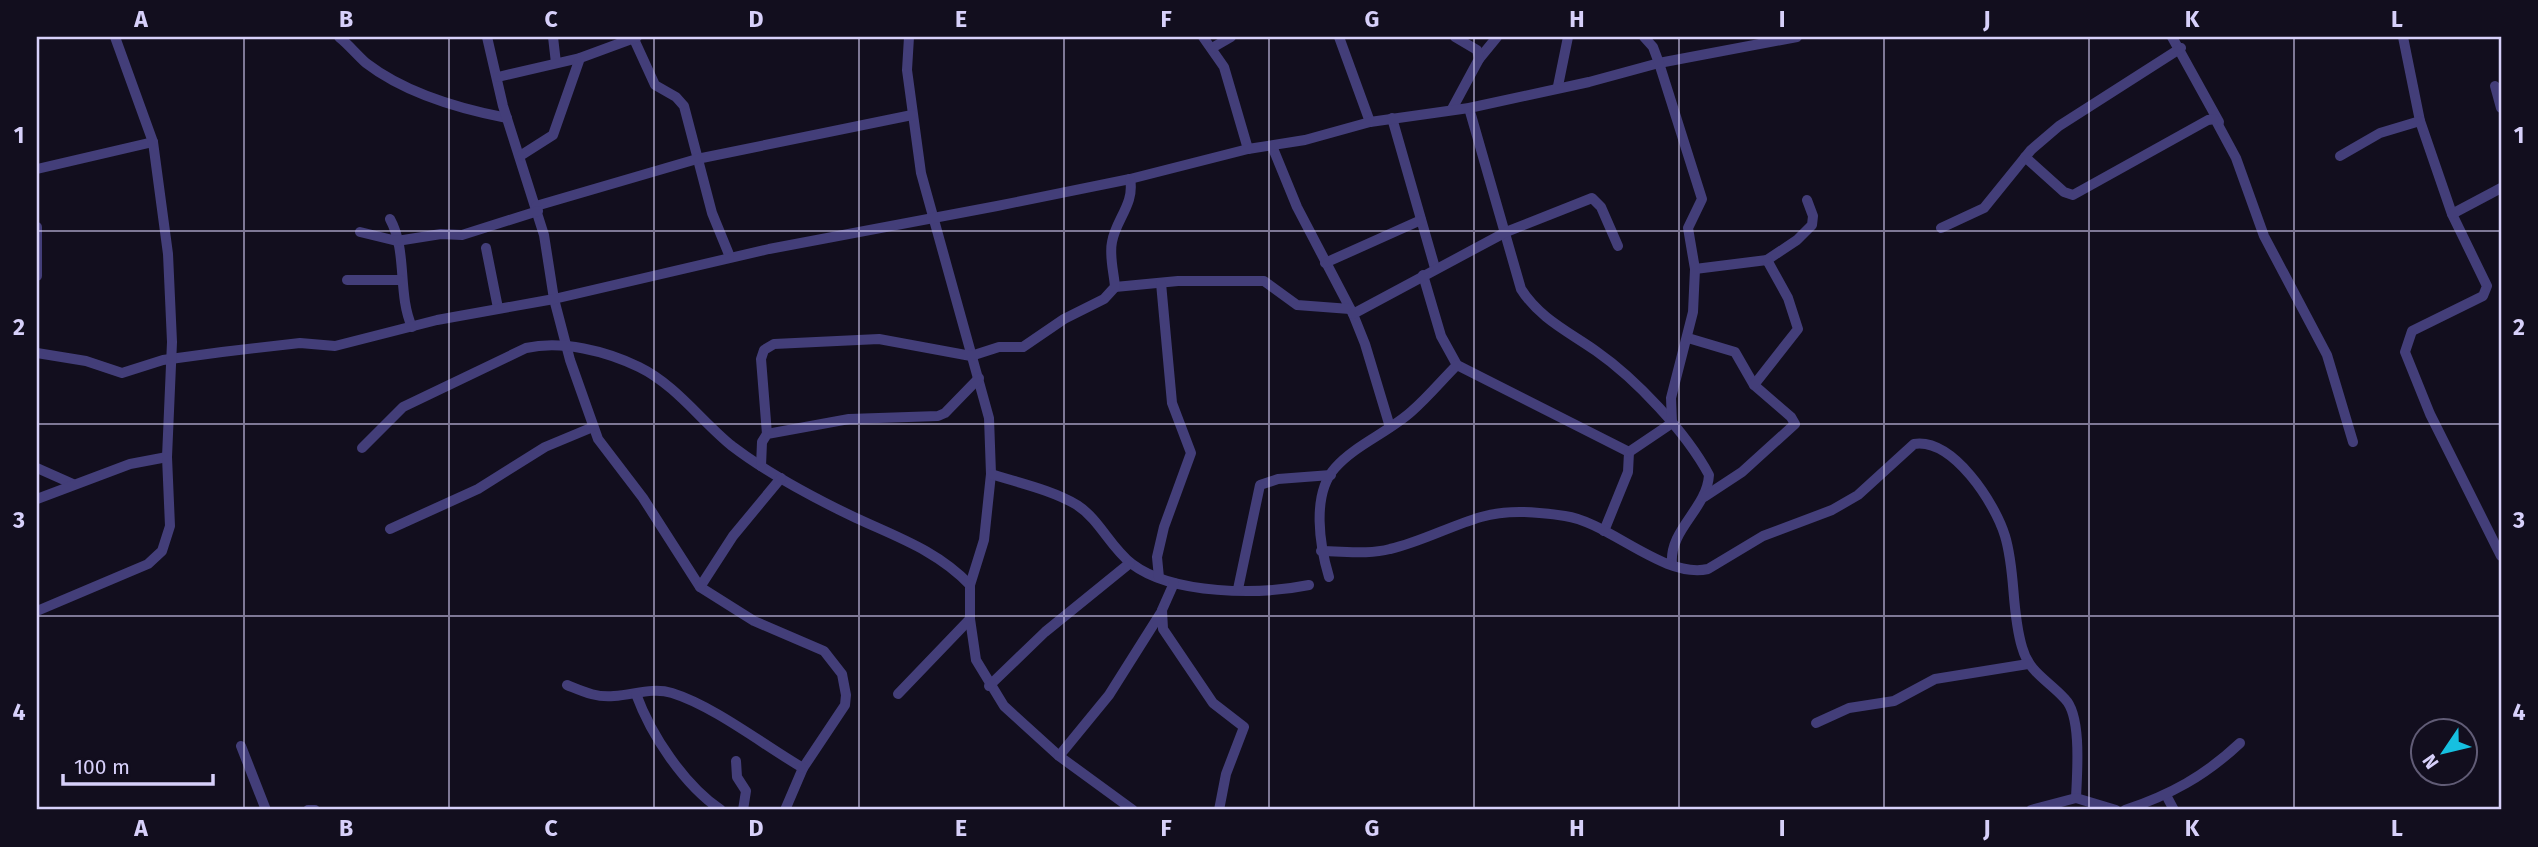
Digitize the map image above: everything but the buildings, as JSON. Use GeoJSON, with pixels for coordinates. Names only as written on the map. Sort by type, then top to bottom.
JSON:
{"type":"FeatureCollection","features":[{"type":"Feature","properties":{"kind":"street"},"geometry":{"type":"LineString","coordinates":[[37,611],[137,571],[157,558],[167,540],[170,526],[167,457],[171,361],[165,220],[153,142],[115,37]]}},
{"type":"Feature","properties":{"kind":"street"},"geometry":{"type":"LineString","coordinates":[[339,37],[366,62],[401,83],[464,109],[507,118]]}},
{"type":"Feature","properties":{"kind":"street"},"geometry":{"type":"LineString","coordinates":[[487,37],[507,118],[537,209],[554,299],[567,347],[593,428],[605,452],[643,498],[701,587],[754,621],[811,643],[832,660],[842,674],[845,705],[803,768],[785,810]]}},
{"type":"Feature","properties":{"kind":"street"},"geometry":{"type":"LineString","coordinates":[[553,37],[556,63]]}},
{"type":"Feature","properties":{"kind":"street"},"geometry":{"type":"LineString","coordinates":[[498,77],[580,58],[634,37],[654,85],[676,97],[684,106],[713,218],[730,257]]}},
{"type":"Feature","properties":{"kind":"street"},"geometry":{"type":"LineString","coordinates":[[909,37],[907,70],[921,173],[989,418],[991,474],[984,540],[970,585],[970,620],[976,660],[1003,706],[1059,756],[1133,810]]}},
{"type":"Feature","properties":{"kind":"street"},"geometry":{"type":"LineString","coordinates":[[1203,37],[1224,67],[1248,149]]}},
{"type":"Feature","properties":{"kind":"street"},"geometry":{"type":"LineString","coordinates":[[1213,48],[1230,37]]}},
{"type":"Feature","properties":{"kind":"street"},"geometry":{"type":"LineString","coordinates":[[1339,37],[1370,122]]}},
{"type":"Feature","properties":{"kind":"street"},"geometry":{"type":"LineString","coordinates":[[1455,37],[1477,50],[1479,59]]}},
{"type":"Feature","properties":{"kind":"street"},"geometry":{"type":"LineString","coordinates":[[1452,109],[1479,59],[1497,37]]}},
{"type":"Feature","properties":{"kind":"street"},"geometry":{"type":"LineString","coordinates":[[1558,86],[1568,37]]}},
{"type":"Feature","properties":{"kind":"street"},"geometry":{"type":"LineString","coordinates":[[1644,37],[1659,62],[1702,195],[1702,202],[1688,228],[1695,269],[1688,338],[1671,398],[1672,423]]}},
{"type":"Feature","properties":{"kind":"street"},"geometry":{"type":"LineString","coordinates":[[37,353],[86,362],[122,373],[171,361],[300,342],[335,346],[498,308],[554,299],[730,257],[1130,179],[1370,122],[1469,108],[1558,86],[1589,82],[1659,62],[1797,37]]}},
{"type":"Feature","properties":{"kind":"street"},"geometry":{"type":"LineString","coordinates":[[2172,37],[2181,48],[2219,123],[2236,158],[2264,236],[2327,355],[2353,442]]}},
{"type":"Feature","properties":{"kind":"street"},"geometry":{"type":"LineString","coordinates":[[2403,37],[2420,121],[2452,214],[2485,279],[2486,291],[2483,296],[2412,331],[2405,352],[2430,414],[2501,556]]}},
{"type":"Feature","properties":{"kind":"street"},"geometry":{"type":"LineString","coordinates":[[1941,228],[1984,208],[2025,157],[2059,126],[2181,48]]}},
{"type":"Feature","properties":{"kind":"street"},"geometry":{"type":"LineString","coordinates":[[520,156],[553,135],[580,58]]}},
{"type":"Feature","properties":{"kind":"street"},"geometry":{"type":"LineString","coordinates":[[2495,86],[2501,108]]}},
{"type":"Feature","properties":{"kind":"street"},"geometry":{"type":"LineString","coordinates":[[1469,108],[1521,289],[1527,298],[1566,332],[1597,351],[1623,373],[1672,423],[1709,475],[1704,497],[1673,546],[1672,564]]}},
{"type":"Feature","properties":{"kind":"street"},"geometry":{"type":"LineString","coordinates":[[360,232],[397,241],[441,234],[462,235],[697,159],[912,115]]}},
{"type":"Feature","properties":{"kind":"street"},"geometry":{"type":"LineString","coordinates":[[1392,118],[1435,268]]}},
{"type":"Feature","properties":{"kind":"street"},"geometry":{"type":"LineString","coordinates":[[2025,157],[2064,192],[2073,195],[2208,120],[2219,123]]}},
{"type":"Feature","properties":{"kind":"street"},"geometry":{"type":"LineString","coordinates":[[2340,156],[2380,133],[2420,121]]}},
{"type":"Feature","properties":{"kind":"street"},"geometry":{"type":"LineString","coordinates":[[37,169],[153,142]]}},
{"type":"Feature","properties":{"kind":"street"},"geometry":{"type":"LineString","coordinates":[[1272,146],[1297,207],[1352,312],[1365,344],[1390,427]]}},
{"type":"Feature","properties":{"kind":"street"},"geometry":{"type":"LineString","coordinates":[[1115,287],[1112,241],[1131,198],[1130,179]]}},
{"type":"Feature","properties":{"kind":"street"},"geometry":{"type":"LineString","coordinates":[[2452,214],[2501,188]]}},
{"type":"Feature","properties":{"kind":"street"},"geometry":{"type":"LineString","coordinates":[[761,466],[762,442],[767,434],[761,359],[764,349],[774,344],[879,339],[971,356],[999,347],[1023,347],[1064,319],[1104,299],[1115,287],[1161,283],[1264,281],[1297,305],[1352,312],[1506,232],[1592,198],[1601,207],[1618,246]]}},
{"type":"Feature","properties":{"kind":"street"},"geometry":{"type":"LineString","coordinates":[[1695,269],[1767,260],[1797,240],[1812,225],[1813,216],[1807,200]]}},
{"type":"Feature","properties":{"kind":"street"},"geometry":{"type":"LineString","coordinates":[[390,219],[397,241],[405,309],[412,327]]}},
{"type":"Feature","properties":{"kind":"street"},"geometry":{"type":"LineString","coordinates":[[1325,263],[1421,220]]}},
{"type":"Feature","properties":{"kind":"street"},"geometry":{"type":"LineString","coordinates":[[37,227],[37,276]]}},
{"type":"Feature","properties":{"kind":"street"},"geometry":{"type":"LineString","coordinates":[[486,248],[498,308]]}},
{"type":"Feature","properties":{"kind":"street"},"geometry":{"type":"LineString","coordinates":[[1754,385],[1798,329],[1788,298],[1767,260]]}},
{"type":"Feature","properties":{"kind":"street"},"geometry":{"type":"LineString","coordinates":[[1423,275],[1441,336],[1457,365],[1629,452]]}},
{"type":"Feature","properties":{"kind":"street"},"geometry":{"type":"LineString","coordinates":[[347,280],[400,280]]}},
{"type":"Feature","properties":{"kind":"street"},"geometry":{"type":"LineString","coordinates":[[1159,578],[1157,557],[1164,527],[1191,453],[1172,403],[1161,283]]}},
{"type":"Feature","properties":{"kind":"street"},"geometry":{"type":"LineString","coordinates":[[1688,338],[1731,349],[1754,385],[1791,417],[1794,427],[1742,472],[1704,497]]}},
{"type":"Feature","properties":{"kind":"street"},"geometry":{"type":"LineString","coordinates":[[362,449],[403,407],[526,348],[542,345],[592,351],[640,368],[761,466],[859,519],[921,547],[958,572],[970,585]]}},
{"type":"Feature","properties":{"kind":"street"},"geometry":{"type":"LineString","coordinates":[[1329,577],[1321,551],[1321,514],[1325,487],[1334,469],[1412,412],[1457,365]]}},
{"type":"Feature","properties":{"kind":"street"},"geometry":{"type":"LineString","coordinates":[[767,434],[849,419],[938,416],[945,413],[979,378]]}},
{"type":"Feature","properties":{"kind":"street"},"geometry":{"type":"LineString","coordinates":[[1629,452],[1672,423]]}},
{"type":"Feature","properties":{"kind":"street"},"geometry":{"type":"LineString","coordinates":[[390,529],[478,489],[545,447],[593,428]]}},
{"type":"Feature","properties":{"kind":"street"},"geometry":{"type":"LineString","coordinates":[[1321,551],[1392,549],[1482,516],[1532,512],[1569,516],[1686,570],[1708,569],[1763,536],[1832,510],[1868,488],[1914,444],[1931,444],[1943,449],[1964,469],[2002,527],[2021,645],[2028,664],[2071,706],[2077,762],[2076,798]]}},
{"type":"Feature","properties":{"kind":"street"},"geometry":{"type":"LineString","coordinates":[[1604,531],[1628,472],[1629,452]]}},
{"type":"Feature","properties":{"kind":"street"},"geometry":{"type":"LineString","coordinates":[[37,499],[130,464],[167,457]]}},
{"type":"Feature","properties":{"kind":"street"},"geometry":{"type":"LineString","coordinates":[[37,468],[74,484]]}},
{"type":"Feature","properties":{"kind":"street"},"geometry":{"type":"LineString","coordinates":[[991,474],[1076,505],[1091,516],[1130,563],[1159,578],[1174,583],[1277,592],[1309,585]]}},
{"type":"Feature","properties":{"kind":"street"},"geometry":{"type":"LineString","coordinates":[[1238,589],[1260,485],[1278,479],[1331,475]]}},
{"type":"Feature","properties":{"kind":"street"},"geometry":{"type":"LineString","coordinates":[[701,587],[733,537],[781,478]]}},
{"type":"Feature","properties":{"kind":"street"},"geometry":{"type":"LineString","coordinates":[[989,686],[1045,632],[1130,563]]}},
{"type":"Feature","properties":{"kind":"street"},"geometry":{"type":"LineString","coordinates":[[1059,756],[1109,695],[1162,610],[1174,583]]}},
{"type":"Feature","properties":{"kind":"street"},"geometry":{"type":"LineString","coordinates":[[1162,610],[1163,629],[1206,694],[1244,727],[1226,774],[1219,810]]}},
{"type":"Feature","properties":{"kind":"street"},"geometry":{"type":"LineString","coordinates":[[898,694],[970,620]]}},
{"type":"Feature","properties":{"kind":"street"},"geometry":{"type":"LineString","coordinates":[[1816,723],[1849,708],[1894,701],[1935,679],[2028,664]]}},
{"type":"Feature","properties":{"kind":"street"},"geometry":{"type":"LineString","coordinates":[[567,685],[591,695],[611,697],[652,690],[671,693],[700,705],[803,768]]}},
{"type":"Feature","properties":{"kind":"street"},"geometry":{"type":"LineString","coordinates":[[636,694],[683,774],[702,796],[721,810]]}},
{"type":"Feature","properties":{"kind":"street"},"geometry":{"type":"LineString","coordinates":[[2125,810],[2166,795],[2202,777],[2240,743]]}},
{"type":"Feature","properties":{"kind":"street"},"geometry":{"type":"LineString","coordinates":[[241,746],[266,810]]}},
{"type":"Feature","properties":{"kind":"street"},"geometry":{"type":"LineString","coordinates":[[736,761],[737,777],[746,791],[743,810]]}},
{"type":"Feature","properties":{"kind":"street"},"geometry":{"type":"LineString","coordinates":[[2166,795],[2174,810]]}},
{"type":"Feature","properties":{"kind":"street"},"geometry":{"type":"LineString","coordinates":[[2031,810],[2076,798],[2116,810]]}},
{"type":"Feature","properties":{"kind":"street"},"geometry":{"type":"LineString","coordinates":[[308,810],[315,810]]}}]}
